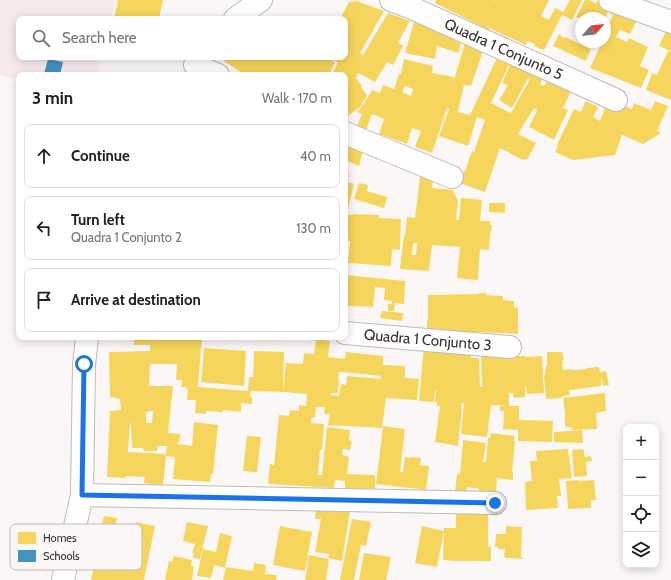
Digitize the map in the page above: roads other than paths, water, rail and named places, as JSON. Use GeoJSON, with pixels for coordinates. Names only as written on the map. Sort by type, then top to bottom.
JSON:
{"type":"FeatureCollection","features":[{"type":"Feature","properties":{"kind":"street"},"geometry":{"type":"LineString","coordinates":[[228,16],[235,0]]}},
{"type":"Feature","properties":{"kind":"street"},"geometry":{"type":"LineString","coordinates":[[239,16],[261,0]]}},
{"type":"Feature","properties":{"kind":"street","name":"Quadra 1 Conjunto 5"},"geometry":{"type":"LineString","coordinates":[[391,0],[415,4],[616,100]]}},
{"type":"Feature","properties":{"kind":"street"},"geometry":{"type":"LineString","coordinates":[[610,0],[671,22]]}},
{"type":"Feature","properties":{"kind":"street"},"geometry":{"type":"LineString","coordinates":[[195,66],[210,72]]}},
{"type":"Feature","properties":{"kind":"street"},"geometry":{"type":"LineString","coordinates":[[348,134],[452,177]]}},
{"type":"Feature","properties":{"kind":"street","name":"Quadra 1 Conjunto 3"},"geometry":{"type":"LineString","coordinates":[[348,333],[510,347]]}},
{"type":"Feature","properties":{"kind":"street"},"geometry":{"type":"LineString","coordinates":[[76,524],[82,495],[86,340]]}},
{"type":"Feature","properties":{"kind":"street"},"geometry":{"type":"LineString","coordinates":[[82,495],[495,503]]}},
{"type":"Feature","properties":{"kind":"street"},"geometry":{"type":"LineString","coordinates":[[63,580],[65,570]]}}]}
